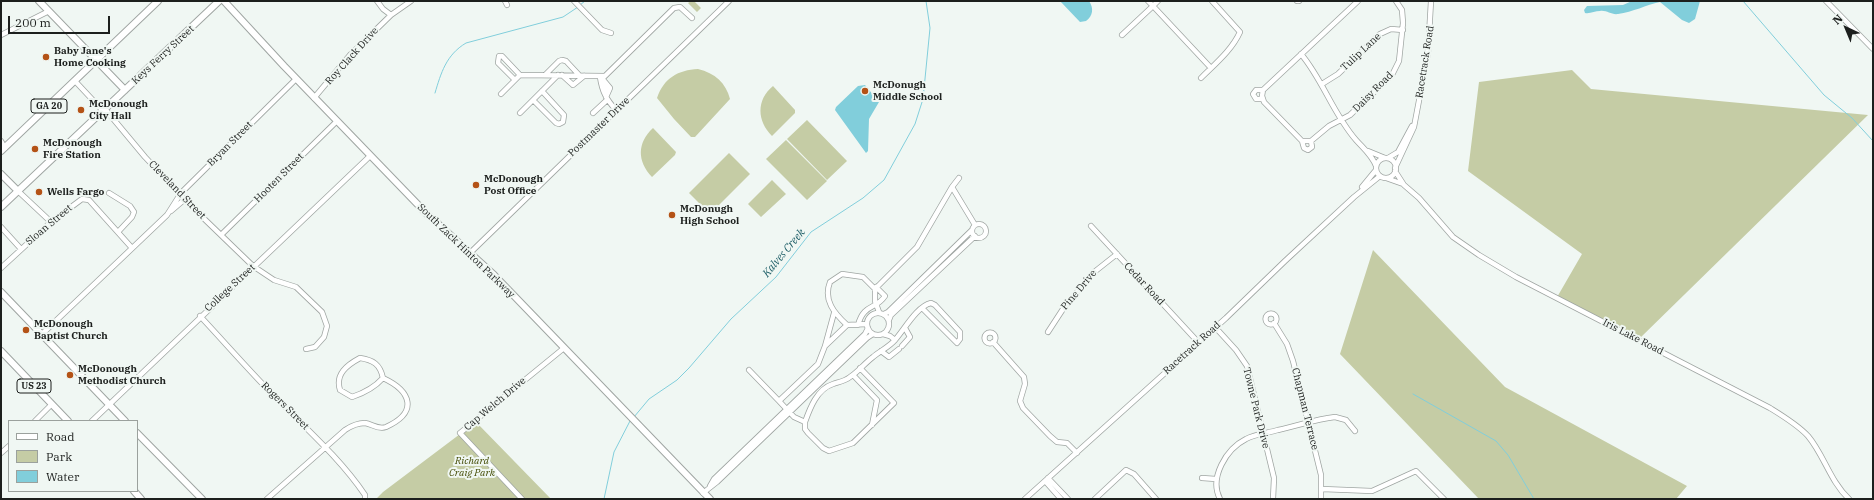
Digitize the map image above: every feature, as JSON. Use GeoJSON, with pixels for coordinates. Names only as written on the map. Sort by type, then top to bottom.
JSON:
{"type":"FeatureCollection","features":[{"type":"Feature","properties":{"kind":"main road"},"geometry":{"type":"LineString","coordinates":[[39,1],[125,90]]}},
{"type":"Feature","properties":{"kind":"main road","name":"GA 20"},"geometry":{"type":"LineString","coordinates":[[3,150],[158,1]]}},
{"type":"Feature","properties":{"kind":"main road","name":"Keys Ferry Street"},"geometry":{"type":"LineString","coordinates":[[1,207],[219,1]]}},
{"type":"Feature","properties":{"kind":"main road","name":"South Zack Hinton Parkway"},"geometry":{"type":"LineString","coordinates":[[224,1],[370,156],[426,213],[494,275],[710,499]]}},
{"type":"Feature","properties":{"kind":"main road"},"geometry":{"type":"LineString","coordinates":[[1,174],[18,191]]}},
{"type":"Feature","properties":{"kind":"main road"},"geometry":{"type":"LineString","coordinates":[[1,292],[125,420]]}},
{"type":"Feature","properties":{"kind":"main road","name":"US 23"},"geometry":{"type":"LineString","coordinates":[[1,351],[67,420]]}},
{"type":"Feature","properties":{"kind":"main road"},"geometry":{"type":"LineString","coordinates":[[138,434],[202,499]]}},
{"type":"Feature","properties":{"kind":"street"},"geometry":{"type":"LineString","coordinates":[[377,1],[383,9],[391,15]]}},
{"type":"Feature","properties":{"kind":"street","name":"Roy Clack Drive"},"geometry":{"type":"LineString","coordinates":[[314,98],[350,55],[391,15],[410,1]]}},
{"type":"Feature","properties":{"kind":"street"},"geometry":{"type":"LineString","coordinates":[[574,1],[602,30],[611,33]]}},
{"type":"Feature","properties":{"kind":"street","name":"Postmaster Drive"},"geometry":{"type":"LineString","coordinates":[[470,253],[729,1]]}},
{"type":"Feature","properties":{"kind":"street"},"geometry":{"type":"LineString","coordinates":[[1148,1],[1211,68]]}},
{"type":"Feature","properties":{"kind":"street"},"geometry":{"type":"LineString","coordinates":[[1122,35],[1158,1]]}},
{"type":"Feature","properties":{"kind":"street"},"geometry":{"type":"LineString","coordinates":[[1201,78],[1228,51],[1240,32],[1212,1]]}},
{"type":"Feature","properties":{"kind":"street"},"geometry":{"type":"LineString","coordinates":[[1312,141],[1302,141],[1263,100],[1256,99],[1253,95],[1255,91],[1263,90],[1358,1]]}},
{"type":"Feature","properties":{"kind":"street","name":"Daisy Road"},"geometry":{"type":"LineString","coordinates":[[1302,141],[1304,148],[1308,150],[1311,148],[1312,141],[1326,128],[1354,112],[1392,75],[1399,61],[1403,30],[1403,13],[1396,1]]}},
{"type":"Feature","properties":{"kind":"street","name":"Racetrack Road"},"geometry":{"type":"LineString","coordinates":[[1395,169],[1412,133],[1415,122],[1428,53],[1431,1]]}},
{"type":"Feature","properties":{"kind":"street"},"geometry":{"type":"LineString","coordinates":[[1826,1],[1873,49]]}},
{"type":"Feature","properties":{"kind":"street"},"geometry":{"type":"LineString","coordinates":[[501,94],[520,75],[602,77],[613,70],[674,8],[680,7],[692,18]]}},
{"type":"Feature","properties":{"kind":"street"},"geometry":{"type":"LineString","coordinates":[[1,35],[49,11]]}},
{"type":"Feature","properties":{"kind":"street","name":"Tulip Lane"},"geometry":{"type":"LineString","coordinates":[[1322,84],[1338,74],[1380,34],[1391,29],[1403,30]]}},
{"type":"Feature","properties":{"kind":"street"},"geometry":{"type":"LineString","coordinates":[[1301,54],[1322,84],[1341,120],[1356,140],[1367,150],[1393,162],[1395,169],[1392,176],[1386,178],[1380,176],[1367,150]]}},
{"type":"Feature","properties":{"kind":"street"},"geometry":{"type":"LineString","coordinates":[[515,80],[498,63],[497,60],[499,56],[502,56],[520,75]]}},
{"type":"Feature","properties":{"kind":"street"},"geometry":{"type":"LineString","coordinates":[[544,75],[559,61],[563,60],[582,76]]}},
{"type":"Feature","properties":{"kind":"street"},"geometry":{"type":"LineString","coordinates":[[560,75],[572,84],[576,84],[582,76]]}},
{"type":"Feature","properties":{"kind":"street"},"geometry":{"type":"LineString","coordinates":[[520,113],[560,75]]}},
{"type":"Feature","properties":{"kind":"street"},"geometry":{"type":"LineString","coordinates":[[602,77],[603,91],[606,99],[616,110]]}},
{"type":"Feature","properties":{"kind":"street"},"geometry":{"type":"LineString","coordinates":[[593,113],[606,99],[605,82],[602,77]]}},
{"type":"Feature","properties":{"kind":"street","name":"Bryan Street"},"geometry":{"type":"LineString","coordinates":[[170,212],[181,193],[296,78]]}},
{"type":"Feature","properties":{"kind":"street","name":"Cleveland Street"},"geometry":{"type":"LineString","coordinates":[[75,81],[104,110],[145,157],[181,193],[185,199],[253,266],[274,280],[296,287],[322,312],[327,326],[324,337],[315,347],[306,349]]}},
{"type":"Feature","properties":{"kind":"street"},"geometry":{"type":"LineString","coordinates":[[1263,90],[1263,100]]}},
{"type":"Feature","properties":{"kind":"street"},"geometry":{"type":"LineString","coordinates":[[533,100],[556,123],[563,122],[565,119],[564,114],[542,91]]}},
{"type":"Feature","properties":{"kind":"street","name":"Hooten Street"},"geometry":{"type":"LineString","coordinates":[[221,235],[337,121]]}},
{"type":"Feature","properties":{"kind":"street","name":"Racetrack Road"},"geometry":{"type":"LineString","coordinates":[[1386,158],[1398,152],[1415,122]]}},
{"type":"Feature","properties":{"kind":"street"},"geometry":{"type":"LineString","coordinates":[[1,141],[3,150]]}},
{"type":"Feature","properties":{"kind":"street","name":"College Street"},"geometry":{"type":"LineString","coordinates":[[93,420],[200,316],[370,156]]}},
{"type":"Feature","properties":{"kind":"street"},"geometry":{"type":"LineString","coordinates":[[1376,168],[1379,161],[1386,158]]}},
{"type":"Feature","properties":{"kind":"street","name":"Racetrack Road"},"geometry":{"type":"LineString","coordinates":[[1358,194],[1376,168]]}},
{"type":"Feature","properties":{"kind":"street","name":"Iris Lake Road"},"geometry":{"type":"LineString","coordinates":[[1395,169],[1404,185]]}},
{"type":"Feature","properties":{"kind":"street","name":"Racetrack Road"},"geometry":{"type":"LineString","coordinates":[[1025,499],[1215,327],[1358,194],[1380,176]]}},
{"type":"Feature","properties":{"kind":"street"},"geometry":{"type":"LineString","coordinates":[[889,320],[881,313],[876,304],[874,298],[876,288],[917,247],[952,187],[959,178]]}},
{"type":"Feature","properties":{"kind":"street","name":"Iris Lake Road"},"geometry":{"type":"LineString","coordinates":[[1386,178],[1404,185],[1419,198],[1453,237],[1479,256],[1516,277],[1770,408],[1788,420],[1808,436],[1838,487],[1849,499]]}},
{"type":"Feature","properties":{"kind":"street"},"geometry":{"type":"LineString","coordinates":[[952,187],[975,225]]}},
{"type":"Feature","properties":{"kind":"street"},"geometry":{"type":"LineString","coordinates":[[18,191],[51,222]]}},
{"type":"Feature","properties":{"kind":"street"},"geometry":{"type":"LineString","coordinates":[[109,193],[130,206],[134,212],[132,217],[118,232]]}},
{"type":"Feature","properties":{"kind":"street","name":"Sloan Street"},"geometry":{"type":"LineString","coordinates":[[1,268],[51,222],[74,204],[85,199],[89,200],[132,248]]}},
{"type":"Feature","properties":{"kind":"street","name":"Bryan Street"},"geometry":{"type":"LineString","coordinates":[[41,335],[185,199]]}},
{"type":"Feature","properties":{"kind":"street"},"geometry":{"type":"LineString","coordinates":[[703,493],[717,482],[864,334],[871,315],[888,312],[972,230],[975,225]]}},
{"type":"Feature","properties":{"kind":"street"},"geometry":{"type":"LineString","coordinates":[[975,225],[982,225],[985,228],[985,233],[981,237],[975,236]]}},
{"type":"Feature","properties":{"kind":"street","name":"Cedar Road"},"geometry":{"type":"LineString","coordinates":[[1091,226],[1198,342]]}},
{"type":"Feature","properties":{"kind":"street"},"geometry":{"type":"LineString","coordinates":[[1,227],[21,249]]}},
{"type":"Feature","properties":{"kind":"street"},"geometry":{"type":"LineString","coordinates":[[972,230],[975,236]]}},
{"type":"Feature","properties":{"kind":"street"},"geometry":{"type":"LineString","coordinates":[[890,336],[888,329],[891,315],[975,236]]}},
{"type":"Feature","properties":{"kind":"street","name":"Pine Drive"},"geometry":{"type":"LineString","coordinates":[[1048,332],[1062,309],[1093,272],[1117,254]]}},
{"type":"Feature","properties":{"kind":"street"},"geometry":{"type":"LineString","coordinates":[[858,325],[860,316],[884,298],[885,294],[881,293],[863,277],[842,274],[835,277],[828,286],[830,307],[834,313],[847,325],[867,326],[873,334]]}},
{"type":"Feature","properties":{"kind":"street"},"geometry":{"type":"LineString","coordinates":[[874,298],[881,293]]}},
{"type":"Feature","properties":{"kind":"street"},"geometry":{"type":"LineString","coordinates":[[860,368],[894,403],[850,445],[826,451],[805,429],[805,422],[814,400],[830,385],[846,380],[853,375],[860,368],[895,340],[922,308],[929,304],[934,305],[960,332],[960,339],[957,342],[922,308]]}},
{"type":"Feature","properties":{"kind":"street"},"geometry":{"type":"LineString","coordinates":[[779,402],[818,364],[825,346],[834,313]]}},
{"type":"Feature","properties":{"kind":"street","name":"Rogers Street"},"geometry":{"type":"LineString","coordinates":[[200,316],[250,372],[325,447],[352,477],[365,495],[365,499]]}},
{"type":"Feature","properties":{"kind":"street","name":"Chapman Terrace"},"geometry":{"type":"LineString","coordinates":[[1274,323],[1287,344],[1293,361],[1321,475],[1321,499]]}},
{"type":"Feature","properties":{"kind":"street"},"geometry":{"type":"LineString","coordinates":[[825,346],[847,325]]}},
{"type":"Feature","properties":{"kind":"street","name":"Towne Park Drive"},"geometry":{"type":"LineString","coordinates":[[1215,327],[1236,350],[1247,366],[1274,478],[1273,499]]}},
{"type":"Feature","properties":{"kind":"street"},"geometry":{"type":"LineString","coordinates":[[881,351],[889,357],[900,347],[910,337],[905,328]]}},
{"type":"Feature","properties":{"kind":"street"},"geometry":{"type":"LineString","coordinates":[[883,334],[888,329]]}},
{"type":"Feature","properties":{"kind":"street"},"geometry":{"type":"LineString","coordinates":[[788,411],[873,334],[883,334],[890,336],[895,340]]}},
{"type":"Feature","properties":{"kind":"street"},"geometry":{"type":"LineString","coordinates":[[993,342],[1024,377],[1025,384],[1020,401],[1023,408],[1057,442],[1067,444],[1077,453]]}},
{"type":"Feature","properties":{"kind":"street","name":"Cap Welch Drive"},"geometry":{"type":"LineString","coordinates":[[522,499],[460,433],[564,348]]}},
{"type":"Feature","properties":{"kind":"street"},"geometry":{"type":"LineString","coordinates":[[268,499],[345,430],[363,423],[376,428],[385,427],[404,414],[408,404],[406,395],[400,388],[383,378],[378,365],[370,360],[360,358],[345,367],[339,376],[338,384],[340,390],[352,397],[371,388],[383,378]]}},
{"type":"Feature","properties":{"kind":"street"},"geometry":{"type":"LineString","coordinates":[[749,370],[788,411],[796,418],[805,422]]}},
{"type":"Feature","properties":{"kind":"street"},"geometry":{"type":"LineString","coordinates":[[853,375],[877,400],[872,425]]}},
{"type":"Feature","properties":{"kind":"street"},"geometry":{"type":"LineString","coordinates":[[36,420],[52,404]]}},
{"type":"Feature","properties":{"kind":"street"},"geometry":{"type":"LineString","coordinates":[[1220,499],[1217,492],[1216,479],[1226,458],[1234,448],[1249,438],[1336,417],[1346,420],[1355,431]]}},
{"type":"Feature","properties":{"kind":"street"},"geometry":{"type":"LineString","coordinates":[[1095,499],[1126,470],[1134,474],[1156,499]]}},
{"type":"Feature","properties":{"kind":"street"},"geometry":{"type":"LineString","coordinates":[[1322,489],[1372,491],[1416,471],[1444,499]]}},
{"type":"Feature","properties":{"kind":"street"},"geometry":{"type":"LineString","coordinates":[[1202,478],[1216,479]]}},
{"type":"Feature","properties":{"kind":"street"},"geometry":{"type":"LineString","coordinates":[[1047,480],[1062,499]]}},
{"type":"Feature","properties":{"kind":"street"},"geometry":{"type":"LineString","coordinates":[[1047,480],[1068,499]]}},
{"type":"Feature","properties":{"kind":"green space"},"geometry":{"type":"Polygon","coordinates":[[[694,1],[701,8],[697,12],[688,3],[694,1]]]}},
{"type":"Feature","properties":{"kind":"green space"},"geometry":{"type":"Polygon","coordinates":[[[698,69],[715,76],[726,88],[730,99],[695,137],[691,137],[657,98],[664,85],[673,76],[684,71],[698,69]]]}},
{"type":"Feature","properties":{"kind":"green space"},"geometry":{"type":"Polygon","coordinates":[[[1572,70],[1591,89],[1868,115],[1639,339],[1556,299],[1582,254],[1468,171],[1479,82],[1572,70]]]}},
{"type":"Feature","properties":{"kind":"green space"},"geometry":{"type":"Polygon","coordinates":[[[773,86],[795,110],[795,113],[772,136],[763,124],[760,111],[761,104],[767,92],[773,86]]]}},
{"type":"Feature","properties":{"kind":"green space"},"geometry":{"type":"Polygon","coordinates":[[[807,120],[847,161],[827,180],[787,139],[807,120]]]}},
{"type":"Feature","properties":{"kind":"green space"},"geometry":{"type":"Polygon","coordinates":[[[653,128],[676,152],[675,155],[652,177],[644,165],[641,152],[644,140],[653,128]]]}},
{"type":"Feature","properties":{"kind":"green space"},"geometry":{"type":"Polygon","coordinates":[[[786,140],[827,181],[807,200],[766,159],[786,140]]]}},
{"type":"Feature","properties":{"kind":"green space"},"geometry":{"type":"Polygon","coordinates":[[[729,153],[750,174],[710,214],[689,193],[729,153]]]}},
{"type":"Feature","properties":{"kind":"green space"},"geometry":{"type":"Polygon","coordinates":[[[772,180],[786,194],[761,217],[748,204],[772,180]]]}},
{"type":"Feature","properties":{"kind":"green space"},"geometry":{"type":"Polygon","coordinates":[[[1373,250],[1505,387],[1687,486],[1676,499],[1479,499],[1340,354],[1373,250]]]}},
{"type":"Feature","properties":{"kind":"green space","name":"Richard Craig Park"},"geometry":{"type":"Polygon","coordinates":[[[476,422],[551,499],[376,499],[383,492],[476,422]]]}},
{"type":"Feature","properties":{"kind":"water"},"geometry":{"type":"Polygon","coordinates":[[[1060,1],[1089,1],[1092,6],[1092,12],[1086,21],[1080,22],[1060,1]]]}},
{"type":"Feature","properties":{"kind":"water"},"geometry":{"type":"Polygon","coordinates":[[[1632,1],[1700,1],[1695,19],[1689,23],[1682,20],[1660,2],[1618,14],[1605,11],[1585,13],[1584,10],[1587,6],[1623,5],[1632,1]]]}},
{"type":"Feature","properties":{"kind":"water"},"geometry":{"type":"Polygon","coordinates":[[[865,85],[879,102],[869,119],[868,151],[866,153],[835,110],[836,107],[858,86],[865,85]]]}},
{"type":"Feature","properties":{"kind":"waterway"},"geometry":{"type":"LineString","coordinates":[[580,5],[585,1]]}},
{"type":"Feature","properties":{"kind":"waterway","name":"Kalves Creek"},"geometry":{"type":"LineString","coordinates":[[634,417],[649,399],[677,380],[689,368],[731,319],[776,277],[811,232],[863,198],[884,180],[915,124],[923,99],[930,28],[926,1]]}},
{"type":"Feature","properties":{"kind":"waterway"},"geometry":{"type":"LineString","coordinates":[[1743,1],[1824,95],[1852,118],[1873,141]]}},
{"type":"Feature","properties":{"kind":"waterway"},"geometry":{"type":"LineString","coordinates":[[435,93],[445,65],[454,53],[466,43],[563,17],[578,7]]}},
{"type":"Feature","properties":{"kind":"waterway"},"geometry":{"type":"LineString","coordinates":[[1413,394],[1496,441],[1508,455],[1534,499]]}},
{"type":"Feature","properties":{"kind":"waterway","name":"Kalves Creek"},"geometry":{"type":"LineString","coordinates":[[604,499],[614,452],[630,421]]}},
{"type":"Feature","properties":{"kind":"place","name":"Baby Jane's Home Cooking"},"geometry":{"type":"Point","coordinates":[46,57]}},
{"type":"Feature","properties":{"kind":"place","name":"McDonugh Middle School"},"geometry":{"type":"Point","coordinates":[865,91]}},
{"type":"Feature","properties":{"kind":"place","name":"McDonough City Hall"},"geometry":{"type":"Point","coordinates":[81,110]}},
{"type":"Feature","properties":{"kind":"place","name":"McDonough Fire Station"},"geometry":{"type":"Point","coordinates":[35,149]}},
{"type":"Feature","properties":{"kind":"place","name":"McDonough Post Office"},"geometry":{"type":"Point","coordinates":[476,185]}},
{"type":"Feature","properties":{"kind":"place","name":"Wells Fargo"},"geometry":{"type":"Point","coordinates":[39,192]}},
{"type":"Feature","properties":{"kind":"place","name":"McDonugh High School"},"geometry":{"type":"Point","coordinates":[672,215]}},
{"type":"Feature","properties":{"kind":"place","name":"McDonough Baptist Church"},"geometry":{"type":"Point","coordinates":[26,330]}},
{"type":"Feature","properties":{"kind":"place","name":"McDonough Methodist Church"},"geometry":{"type":"Point","coordinates":[70,375]}}]}
